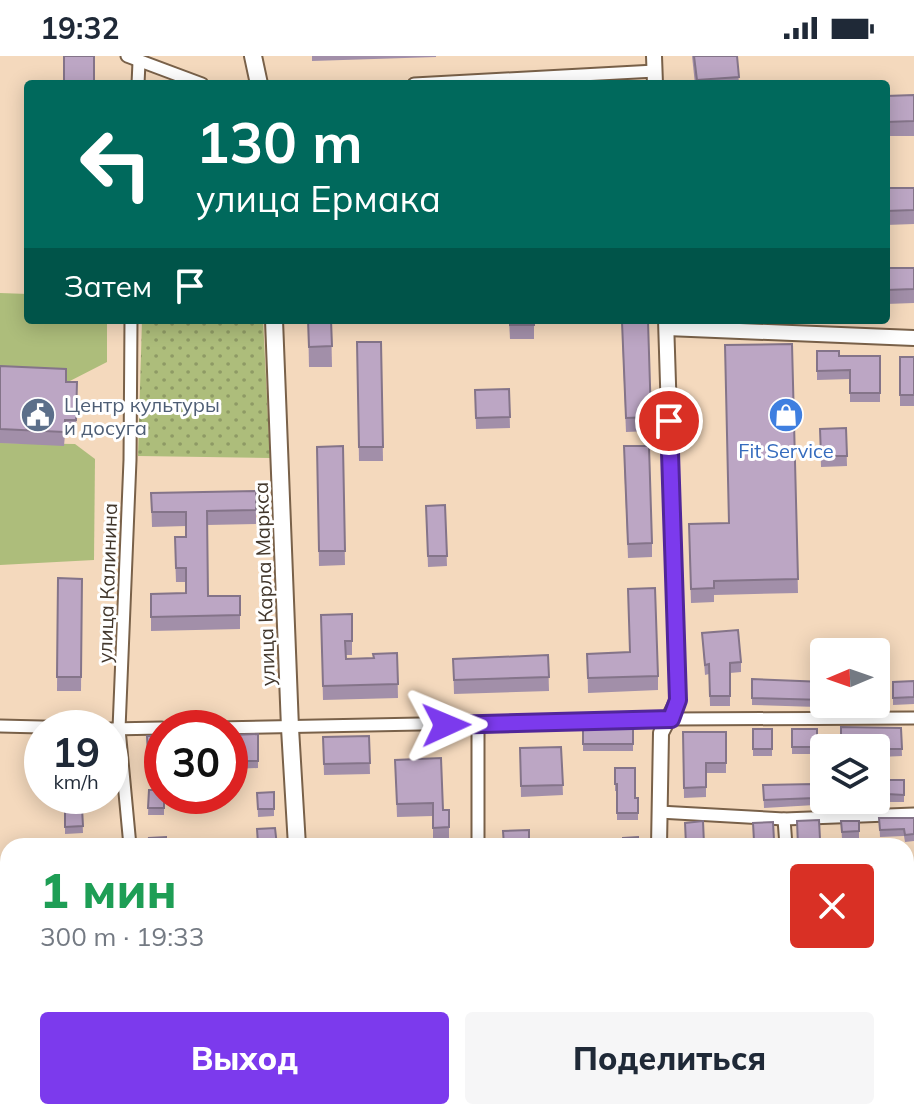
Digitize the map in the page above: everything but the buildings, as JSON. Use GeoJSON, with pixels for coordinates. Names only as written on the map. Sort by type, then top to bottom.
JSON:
{"type":"FeatureCollection","features":[{"type":"Feature","properties":{"kind":"main road"},"geometry":{"type":"LineString","coordinates":[[253,56],[258,80]]}},
{"type":"Feature","properties":{"kind":"main road","name":"улица Карла Маркса"},"geometry":{"type":"LineString","coordinates":[[274,324],[297,838]]}},
{"type":"Feature","properties":{"kind":"street"},"geometry":{"type":"LineString","coordinates":[[127,56],[191,80]]}},
{"type":"Feature","properties":{"kind":"street"},"geometry":{"type":"LineString","coordinates":[[138,80],[139,62]]}},
{"type":"Feature","properties":{"kind":"street"},"geometry":{"type":"LineString","coordinates":[[483,80],[654,70]]}},
{"type":"Feature","properties":{"kind":"street","name":"улица Калинина"},"geometry":{"type":"LineString","coordinates":[[116,710],[130,460],[131,324]]}},
{"type":"Feature","properties":{"kind":"street"},"geometry":{"type":"LineString","coordinates":[[659,838],[661,733],[671,719],[678,700],[666,324],[914,338]]}},
{"type":"Feature","properties":{"kind":"street"},"geometry":{"type":"LineString","coordinates":[[248,728],[671,719],[914,718]]}},
{"type":"Feature","properties":{"kind":"street"},"geometry":{"type":"LineString","coordinates":[[478,724],[478,838]]}},
{"type":"Feature","properties":{"kind":"street"},"geometry":{"type":"LineString","coordinates":[[0,726],[24,727]]}},
{"type":"Feature","properties":{"kind":"street"},"geometry":{"type":"LineString","coordinates":[[659,812],[784,819],[914,814]]}},
{"type":"Feature","properties":{"kind":"street","name":"улица Калинина"},"geometry":{"type":"LineString","coordinates":[[126,814],[129,838]]}},
{"type":"Feature","properties":{"kind":"street"},"geometry":{"type":"LineString","coordinates":[[784,819],[785,838]]}},
{"type":"Feature","properties":{"kind":"green space"},"geometry":{"type":"Polygon","coordinates":[[[0,293],[24,294],[24,324],[107,324],[107,362],[66,383],[0,380],[0,293]]]}},
{"type":"Feature","properties":{"kind":"green space"},"geometry":{"type":"Polygon","coordinates":[[[142,324],[263,324],[270,458],[138,456],[142,324]]]}},
{"type":"Feature","properties":{"kind":"green space"},"geometry":{"type":"Polygon","coordinates":[[[0,443],[75,444],[95,459],[94,560],[0,565],[0,443]]]}},
{"type":"Feature","properties":{"kind":"place","name":"Центр культуры и досуга"},"geometry":{"type":"Point","coordinates":[38,415]}},
{"type":"Feature","properties":{"kind":"place","name":"Fit Service"},"geometry":{"type":"Point","coordinates":[786,415]}},
{"type":"Feature","properties":{"kind":"route"},"geometry":{"type":"LineString","coordinates":[[446,725],[671,719],[678,700],[669,421]]}}]}
